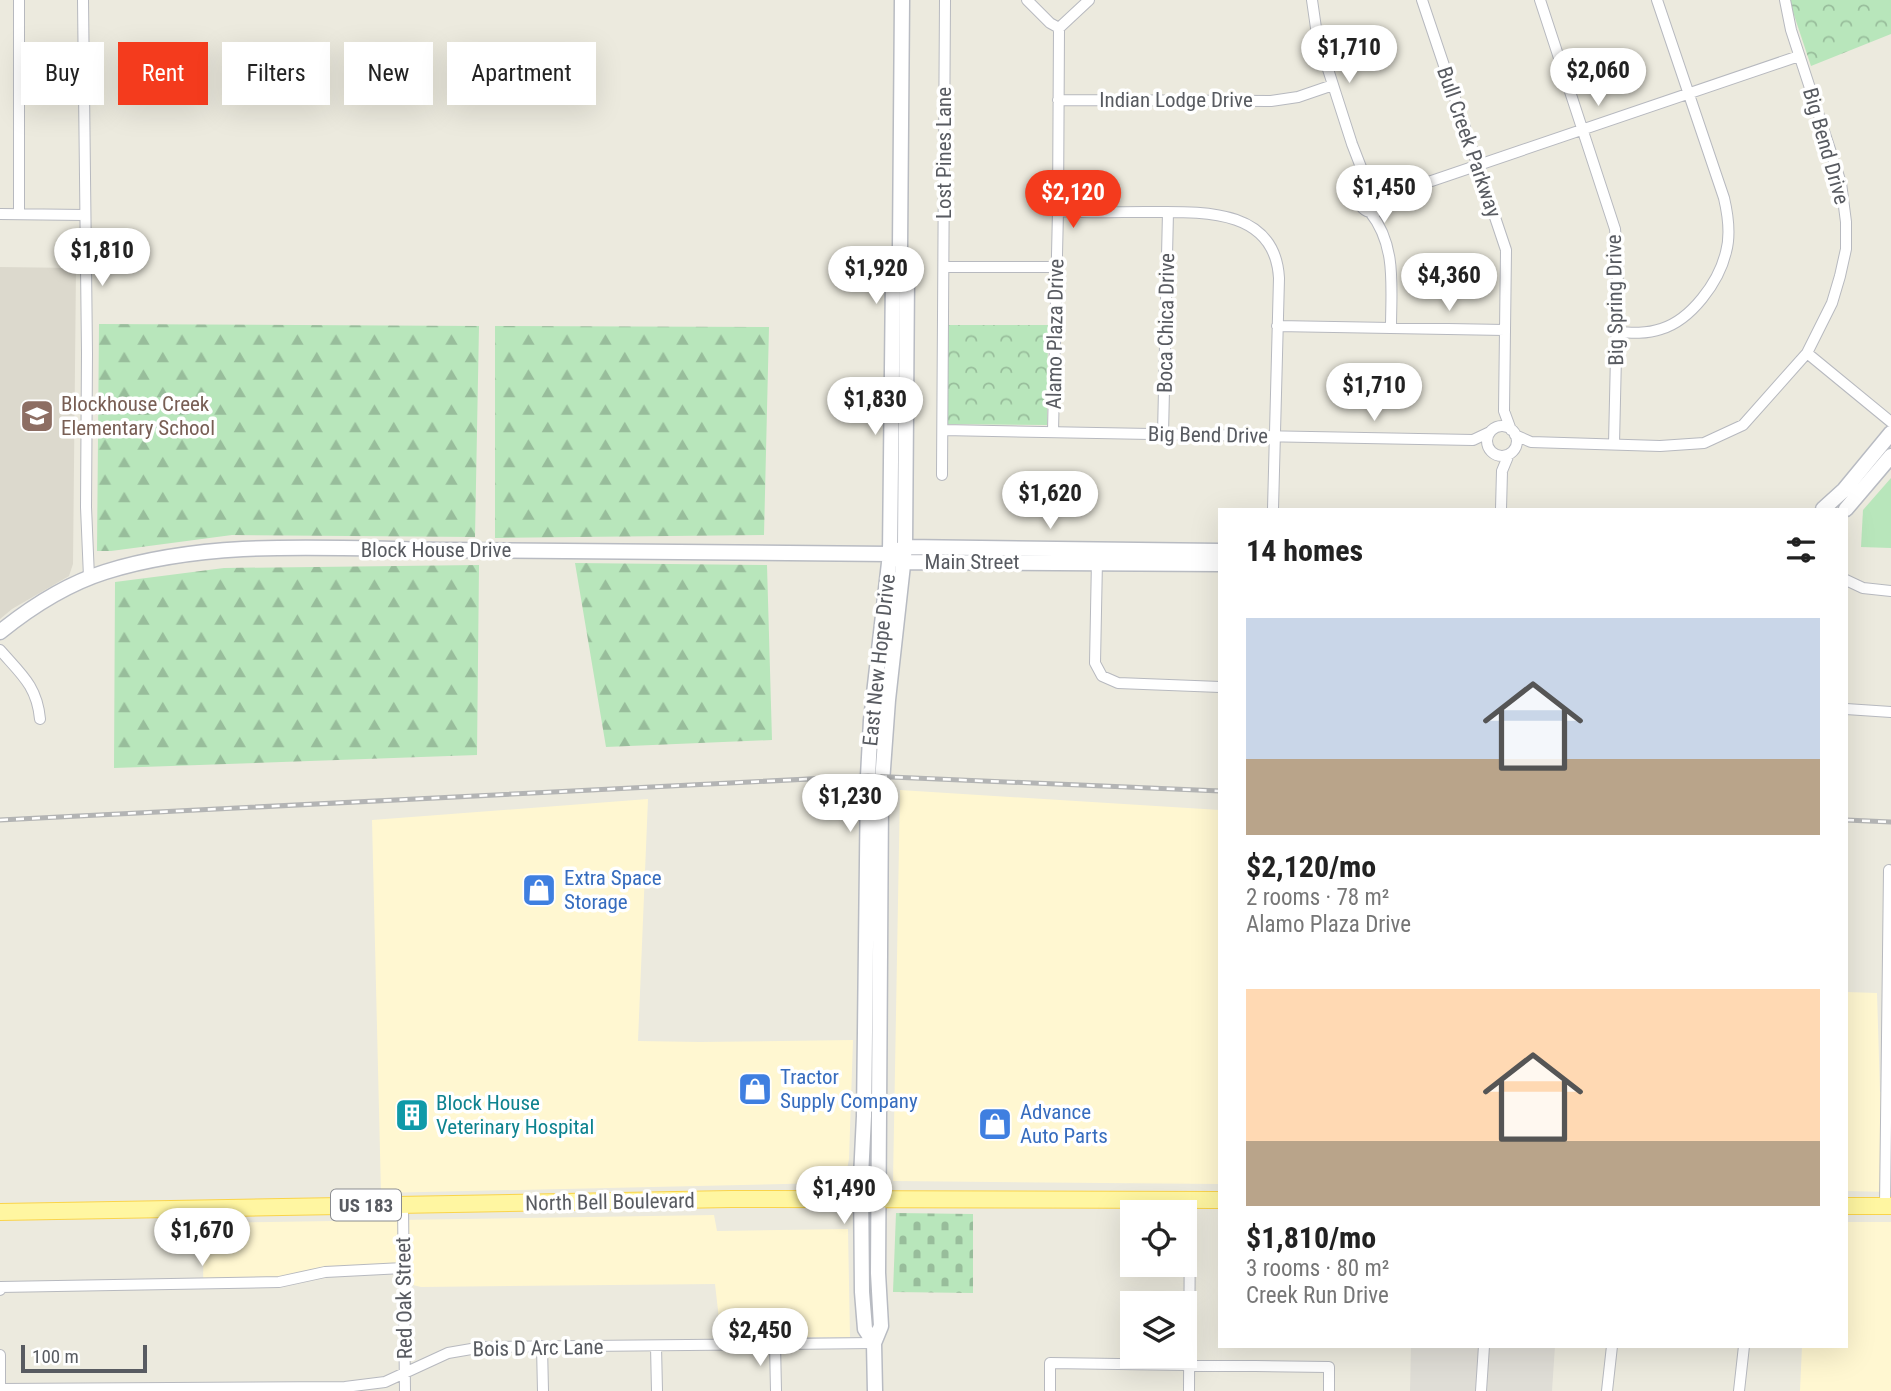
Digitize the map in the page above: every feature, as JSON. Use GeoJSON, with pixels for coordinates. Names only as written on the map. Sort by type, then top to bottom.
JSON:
{"type":"FeatureCollection","features":[{"type":"Feature","properties":{"kind":"main road","name":"East New Hope Drive"},"geometry":{"type":"LineString","coordinates":[[874,1343],[865,1329],[861,1198],[868,775],[890,554],[893,276],[900,248],[902,0]]}},
{"type":"Feature","properties":{"kind":"main road","name":"East New Hope Drive"},"geometry":{"type":"LineString","coordinates":[[874,1343],[881,1326],[878,1198],[881,796],[888,700],[905,547],[907,275],[900,248]]}},
{"type":"Feature","properties":{"kind":"main road"},"geometry":{"type":"LineString","coordinates":[[1824,508],[1844,490],[1891,433]]}},
{"type":"Feature","properties":{"kind":"main road"},"geometry":{"type":"LineString","coordinates":[[1847,508],[1891,456]]}},
{"type":"Feature","properties":{"kind":"main road","name":"Main Street"},"geometry":{"type":"LineString","coordinates":[[890,554],[905,547],[1097,555],[1218,565]]}},
{"type":"Feature","properties":{"kind":"main road","name":"Block House Drive"},"geometry":{"type":"LineString","coordinates":[[0,632],[54,595],[89,577],[148,561],[218,551],[316,549],[890,554]]}},
{"type":"Feature","properties":{"kind":"main road","name":"Main Street"},"geometry":{"type":"LineString","coordinates":[[890,554],[903,562],[1218,551]]}},
{"type":"Feature","properties":{"kind":"main road","name":"North Bell Boulevard"},"geometry":{"type":"LineString","coordinates":[[0,1212],[861,1198],[1190,1200]]}},
{"type":"Feature","properties":{"kind":"main road","name":"North Bell Boulevard"},"geometry":{"type":"LineString","coordinates":[[1197,1200],[1218,1200]]}},
{"type":"Feature","properties":{"kind":"main road"},"geometry":{"type":"LineString","coordinates":[[1848,1206],[1888,1206]]}},
{"type":"Feature","properties":{"kind":"main road"},"geometry":{"type":"LineString","coordinates":[[874,1343],[876,1391]]}},
{"type":"Feature","properties":{"kind":"street"},"geometry":{"type":"LineString","coordinates":[[19,0],[19,214]]}},
{"type":"Feature","properties":{"kind":"street"},"geometry":{"type":"LineString","coordinates":[[83,0],[86,507],[89,577]]}},
{"type":"Feature","properties":{"kind":"street","name":"Lost Pines Lane"},"geometry":{"type":"LineString","coordinates":[[942,475],[945,0]]}},
{"type":"Feature","properties":{"kind":"street"},"geometry":{"type":"LineString","coordinates":[[1027,0],[1050,23],[1059,28],[1089,0]]}},
{"type":"Feature","properties":{"kind":"street"},"geometry":{"type":"LineString","coordinates":[[1312,0],[1317,35],[1364,175],[1385,198],[1381,226]]}},
{"type":"Feature","properties":{"kind":"street","name":"Bull Creek Parkway"},"geometry":{"type":"LineString","coordinates":[[1422,0],[1506,250],[1504,411],[1513,432]]}},
{"type":"Feature","properties":{"kind":"street","name":"Big Spring Drive"},"geometry":{"type":"LineString","coordinates":[[1540,0],[1615,229],[1618,267],[1614,444]]}},
{"type":"Feature","properties":{"kind":"street"},"geometry":{"type":"LineString","coordinates":[[1617,332],[1658,330],[1679,320],[1716,277],[1726,252],[1729,228],[1727,212],[1657,0]]}},
{"type":"Feature","properties":{"kind":"street","name":"Big Bend Drive"},"geometry":{"type":"LineString","coordinates":[[1513,432],[1531,442],[1683,445],[1704,443],[1727,435],[1743,425],[1807,354],[1821,330],[1836,289],[1846,249],[1846,222],[1841,183],[1785,0]]}},
{"type":"Feature","properties":{"kind":"street","name":"Alamo Plaza Drive"},"geometry":{"type":"LineString","coordinates":[[1053,430],[1059,28]]}},
{"type":"Feature","properties":{"kind":"street"},"geometry":{"type":"LineString","coordinates":[[1370,212],[1377,211],[1405,190],[1800,56]]}},
{"type":"Feature","properties":{"kind":"street","name":"Indian Lodge Drive"},"geometry":{"type":"LineString","coordinates":[[1058,100],[1271,101],[1298,97],[1333,85]]}},
{"type":"Feature","properties":{"kind":"street"},"geometry":{"type":"LineString","coordinates":[[1364,175],[1360,206],[1370,212],[1381,226],[1391,259],[1391,328]]}},
{"type":"Feature","properties":{"kind":"street"},"geometry":{"type":"LineString","coordinates":[[1360,194],[1370,186],[1380,190],[1405,190]]}},
{"type":"Feature","properties":{"kind":"street"},"geometry":{"type":"LineString","coordinates":[[1058,211],[1168,212],[1228,216],[1257,230],[1267,242],[1279,272],[1273,508]]}},
{"type":"Feature","properties":{"kind":"street","name":"Boca Chica Drive"},"geometry":{"type":"LineString","coordinates":[[1163,433],[1168,212]]}},
{"type":"Feature","properties":{"kind":"street"},"geometry":{"type":"LineString","coordinates":[[0,214],[85,215]]}},
{"type":"Feature","properties":{"kind":"street"},"geometry":{"type":"LineString","coordinates":[[944,267],[1057,267]]}},
{"type":"Feature","properties":{"kind":"street"},"geometry":{"type":"LineString","coordinates":[[1277,326],[1505,330]]}},
{"type":"Feature","properties":{"kind":"street"},"geometry":{"type":"LineString","coordinates":[[1807,354],[1891,422]]}},
{"type":"Feature","properties":{"kind":"street","name":"Bull Creek Parkway"},"geometry":{"type":"LineString","coordinates":[[1492,431],[1504,411]]}},
{"type":"Feature","properties":{"kind":"street"},"geometry":{"type":"LineString","coordinates":[[1501,508],[1502,471],[1517,442],[1513,432],[1502,427],[1492,431],[1488,439],[1502,471]]}},
{"type":"Feature","properties":{"kind":"street","name":"Big Bend Drive"},"geometry":{"type":"LineString","coordinates":[[943,430],[1473,440],[1492,431]]}},
{"type":"Feature","properties":{"kind":"street","name":"Big Bend Drive"},"geometry":{"type":"LineString","coordinates":[[1473,440],[1491,451]]}},
{"type":"Feature","properties":{"kind":"street","name":"Big Bend Drive"},"geometry":{"type":"LineString","coordinates":[[1512,452],[1531,442]]}},
{"type":"Feature","properties":{"kind":"street"},"geometry":{"type":"LineString","coordinates":[[1491,451],[1501,456],[1512,452]]}},
{"type":"Feature","properties":{"kind":"street"},"geometry":{"type":"LineString","coordinates":[[1097,555],[1095,663],[1102,676],[1118,683],[1218,687]]}},
{"type":"Feature","properties":{"kind":"street"},"geometry":{"type":"LineString","coordinates":[[1848,581],[1863,588],[1891,591]]}},
{"type":"Feature","properties":{"kind":"street"},"geometry":{"type":"LineString","coordinates":[[0,650],[33,689],[38,700],[40,719]]}},
{"type":"Feature","properties":{"kind":"street"},"geometry":{"type":"LineString","coordinates":[[1848,709],[1891,712]]}},
{"type":"Feature","properties":{"kind":"street"},"geometry":{"type":"LineString","coordinates":[[1888,1206],[1889,870]]}},
{"type":"Feature","properties":{"kind":"street","name":"Red Oak Street"},"geometry":{"type":"LineString","coordinates":[[403,1204],[405,1391]]}},
{"type":"Feature","properties":{"kind":"street"},"geometry":{"type":"LineString","coordinates":[[0,1289],[279,1282],[325,1272],[403,1268]]}},
{"type":"Feature","properties":{"kind":"street","name":"Bois D Arc Lane"},"geometry":{"type":"LineString","coordinates":[[0,1390],[345,1387],[386,1382],[435,1358],[463,1349],[874,1343]]}},
{"type":"Feature","properties":{"kind":"street"},"geometry":{"type":"LineString","coordinates":[[775,1344],[776,1391]]}},
{"type":"Feature","properties":{"kind":"street"},"geometry":{"type":"LineString","coordinates":[[542,1346],[543,1391]]}},
{"type":"Feature","properties":{"kind":"street"},"geometry":{"type":"LineString","coordinates":[[656,1346],[657,1391]]}},
{"type":"Feature","properties":{"kind":"street"},"geometry":{"type":"LineString","coordinates":[[1481,1391],[1483,1348]]}},
{"type":"Feature","properties":{"kind":"street"},"geometry":{"type":"LineString","coordinates":[[1607,1391],[1612,1348]]}},
{"type":"Feature","properties":{"kind":"street"},"geometry":{"type":"LineString","coordinates":[[1739,1391],[1744,1348]]}},
{"type":"Feature","properties":{"kind":"street"},"geometry":{"type":"LineString","coordinates":[[0,1355],[0,1390]]}},
{"type":"Feature","properties":{"kind":"street"},"geometry":{"type":"LineString","coordinates":[[1050,1391],[1050,1363],[1120,1364]]}},
{"type":"Feature","properties":{"kind":"street"},"geometry":{"type":"LineString","coordinates":[[1197,1364],[1329,1367],[1329,1391]]}},
{"type":"Feature","properties":{"kind":"street"},"geometry":{"type":"LineString","coordinates":[[1189,1368],[1189,1391]]}},
{"type":"Feature","properties":{"kind":"shaded area","name":"Blockhouse Creek Elementary School"},"geometry":{"type":"Polygon","coordinates":[[[0,267],[76,268],[73,564],[69,576],[12,609],[0,619],[0,267]]]}},
{"type":"Feature","properties":{"kind":"shaded area"},"geometry":{"type":"Polygon","coordinates":[[[900,790],[1218,810],[1218,1184],[893,1181],[900,790]]]}},
{"type":"Feature","properties":{"kind":"shaded area"},"geometry":{"type":"Polygon","coordinates":[[[648,799],[638,1041],[853,1040],[849,1159],[846,1175],[841,1181],[827,1183],[381,1193],[372,820],[648,799]]]}},
{"type":"Feature","properties":{"kind":"shaded area"},"geometry":{"type":"Polygon","coordinates":[[[1848,992],[1877,993],[1880,1092],[1891,1093],[1891,1192],[1848,1191],[1848,992]]]}},
{"type":"Feature","properties":{"kind":"shaded area"},"geometry":{"type":"Polygon","coordinates":[[[714,1215],[717,1231],[848,1229],[850,1337],[721,1337],[715,1284],[421,1287],[409,1284],[408,1271],[326,1277],[276,1287],[203,1287],[204,1223],[714,1215]]]}},
{"type":"Feature","properties":{"kind":"shaded area"},"geometry":{"type":"Polygon","coordinates":[[[1848,1222],[1891,1222],[1891,1391],[1800,1391],[1802,1348],[1848,1348],[1848,1222]]]}},
{"type":"Feature","properties":{"kind":"shaded area"},"geometry":{"type":"Polygon","coordinates":[[[1411,1348],[1555,1348],[1552,1391],[1410,1391],[1411,1348]]]}},
{"type":"Feature","properties":{"kind":"green space"},"geometry":{"type":"Polygon","coordinates":[[[1789,0],[1891,0],[1891,34],[1811,66],[1789,0]]]}},
{"type":"Feature","properties":{"kind":"green space"},"geometry":{"type":"Polygon","coordinates":[[[99,324],[479,326],[475,537],[232,535],[97,551],[99,324]]]}},
{"type":"Feature","properties":{"kind":"green space"},"geometry":{"type":"Polygon","coordinates":[[[948,325],[1048,325],[1047,425],[948,424],[948,325]]]}},
{"type":"Feature","properties":{"kind":"green space"},"geometry":{"type":"Polygon","coordinates":[[[495,326],[769,327],[764,535],[495,538],[495,326]]]}},
{"type":"Feature","properties":{"kind":"green space"},"geometry":{"type":"Polygon","coordinates":[[[1891,478],[1891,548],[1861,547],[1863,510],[1891,478]]]}},
{"type":"Feature","properties":{"kind":"green space"},"geometry":{"type":"Polygon","coordinates":[[[575,563],[767,565],[772,740],[606,747],[575,563]]]}},
{"type":"Feature","properties":{"kind":"green space"},"geometry":{"type":"Polygon","coordinates":[[[479,565],[477,755],[114,768],[115,582],[224,568],[479,565]]]}},
{"type":"Feature","properties":{"kind":"green space"},"geometry":{"type":"Polygon","coordinates":[[[896,1213],[973,1214],[973,1293],[893,1292],[896,1213]]]}},
{"type":"Feature","properties":{"kind":"railway"},"geometry":{"type":"LineString","coordinates":[[0,820],[868,776],[1218,791]]}},
{"type":"Feature","properties":{"kind":"railway"},"geometry":{"type":"LineString","coordinates":[[1848,820],[1891,822]]}},
{"type":"Feature","properties":{"kind":"place","name":"Blockhouse Creek Elementary School"},"geometry":{"type":"Point","coordinates":[37,416]}},
{"type":"Feature","properties":{"kind":"place","name":"Extra Space Storage"},"geometry":{"type":"Point","coordinates":[539,890]}},
{"type":"Feature","properties":{"kind":"place","name":"Tractor Supply Company"},"geometry":{"type":"Point","coordinates":[755,1089]}},
{"type":"Feature","properties":{"kind":"place","name":"Block House Veterinary Hospital"},"geometry":{"type":"Point","coordinates":[412,1115]}},
{"type":"Feature","properties":{"kind":"place","name":"Advance Auto Parts"},"geometry":{"type":"Point","coordinates":[995,1124]}}]}
